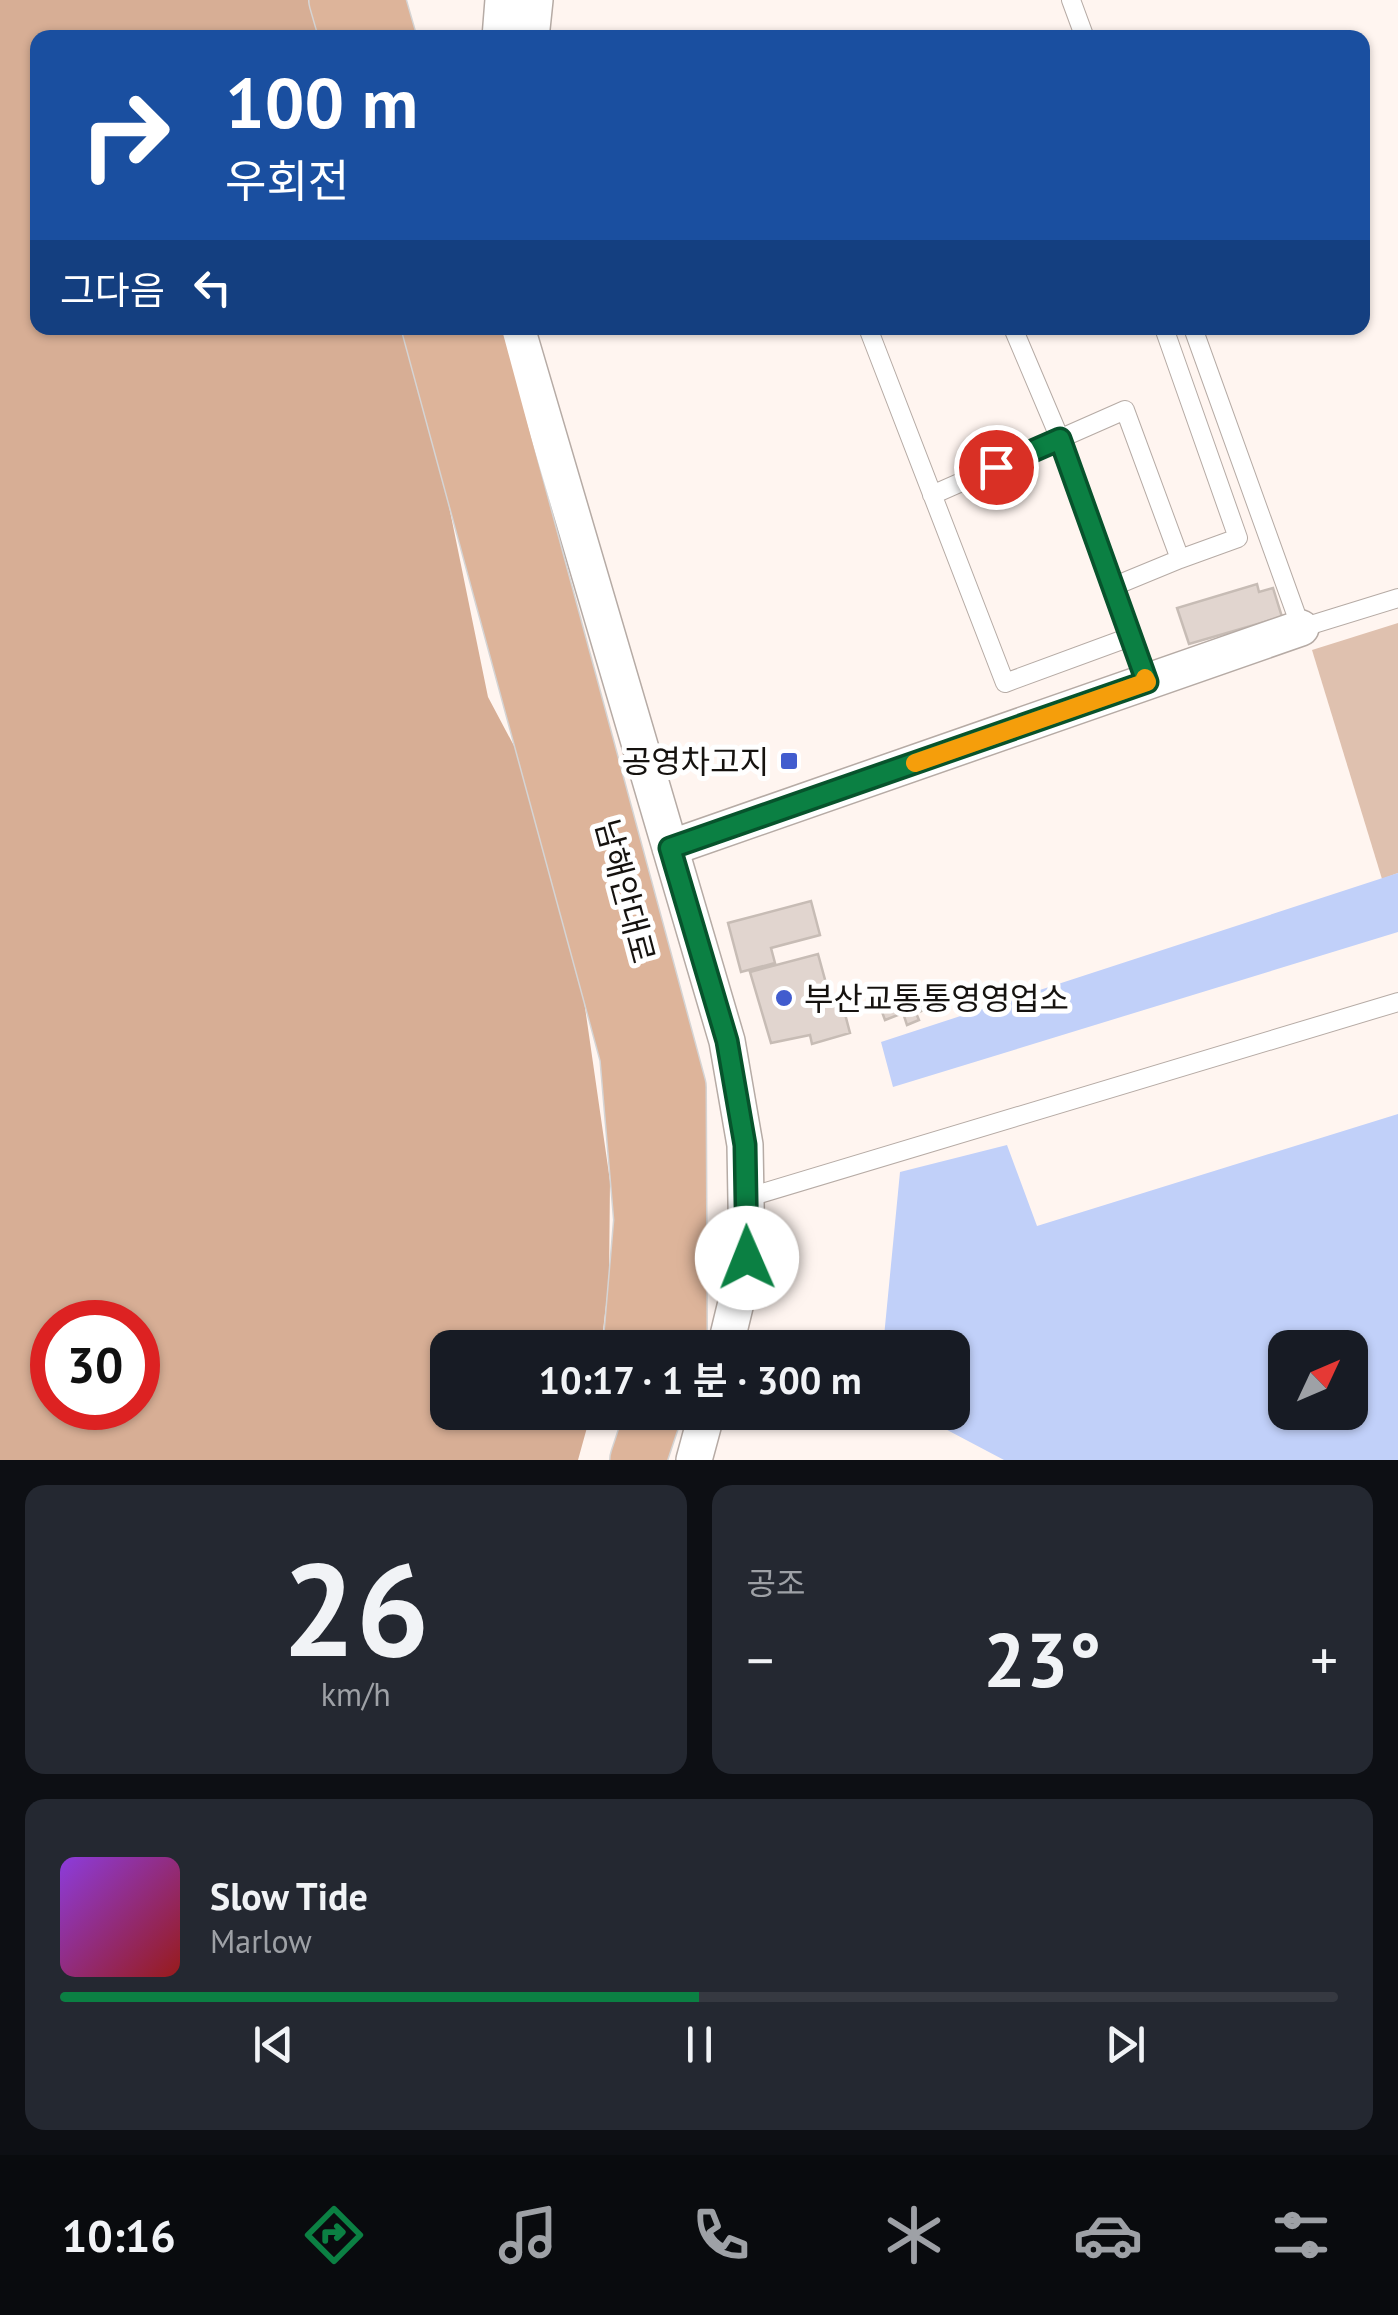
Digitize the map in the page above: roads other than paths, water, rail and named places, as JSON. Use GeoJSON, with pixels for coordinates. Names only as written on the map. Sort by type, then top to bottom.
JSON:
{"type":"FeatureCollection","features":[{"type":"Feature","properties":{"kind":"main road"},"geometry":{"type":"LineString","coordinates":[[337,0],[346,30]]}},
{"type":"Feature","properties":{"kind":"main road"},"geometry":{"type":"LineString","coordinates":[[378,0],[386,30]]}},
{"type":"Feature","properties":{"kind":"main road","name":"남해안대로"},"geometry":{"type":"LineString","coordinates":[[432,335],[628,1056],[638,1137],[642,1220],[633,1330]]}},
{"type":"Feature","properties":{"kind":"main road","name":"남해안대로"},"geometry":{"type":"LineString","coordinates":[[475,335],[678,1087],[679,1330]]}},
{"type":"Feature","properties":{"kind":"main road"},"geometry":{"type":"LineString","coordinates":[[606,1460],[614,1430]]}},
{"type":"Feature","properties":{"kind":"main road"},"geometry":{"type":"LineString","coordinates":[[638,1460],[648,1430]]}},
{"type":"Feature","properties":{"kind":"street"},"geometry":{"type":"LineString","coordinates":[[501,30],[503,0]]}},
{"type":"Feature","properties":{"kind":"street"},"geometry":{"type":"LineString","coordinates":[[531,30],[535,0]]}},
{"type":"Feature","properties":{"kind":"street"},"geometry":{"type":"LineString","coordinates":[[519,335],[727,1041],[745,1145],[747,1258],[729,1330]]}},
{"type":"Feature","properties":{"kind":"street"},"geometry":{"type":"LineString","coordinates":[[670,848],[1301,628]]}},
{"type":"Feature","properties":{"kind":"street"},"geometry":{"type":"LineString","coordinates":[[694,1460],[702,1430]]}},
{"type":"Feature","properties":{"kind":"lane"},"geometry":{"type":"LineString","coordinates":[[1071,0],[1083,30]]}},
{"type":"Feature","properties":{"kind":"lane"},"geometry":{"type":"LineString","coordinates":[[871,335],[1004,683],[1130,637]]}},
{"type":"Feature","properties":{"kind":"lane"},"geometry":{"type":"LineString","coordinates":[[1017,335],[1060,439],[1147,682]]}},
{"type":"Feature","properties":{"kind":"lane"},"geometry":{"type":"LineString","coordinates":[[1112,586],[1238,538],[1166,335]]}},
{"type":"Feature","properties":{"kind":"lane"},"geometry":{"type":"LineString","coordinates":[[1196,335],[1301,628],[1398,598]]}},
{"type":"Feature","properties":{"kind":"lane"},"geometry":{"type":"LineString","coordinates":[[932,495],[1125,410],[1180,560]]}},
{"type":"Feature","properties":{"kind":"lane"},"geometry":{"type":"LineString","coordinates":[[746,1198],[1398,1002]]}},
{"type":"Feature","properties":{"kind":"water"},"geometry":{"type":"Polygon","coordinates":[[[1398,873],[1398,932],[893,1087],[881,1042],[1398,873]]]}},
{"type":"Feature","properties":{"kind":"water"},"geometry":{"type":"Polygon","coordinates":[[[1398,1114],[1398,1460],[1004,1460],[947,1430],[970,1430],[970,1330],[885,1330],[900,1172],[1007,1145],[1037,1226],[1398,1114]]]}},
{"type":"Feature","properties":{"kind":"place","name":"공영차고지"},"geometry":{"type":"Point","coordinates":[789,761]}},
{"type":"Feature","properties":{"kind":"place","name":"부산교통통영영업소"},"geometry":{"type":"Point","coordinates":[784,998]}}]}
